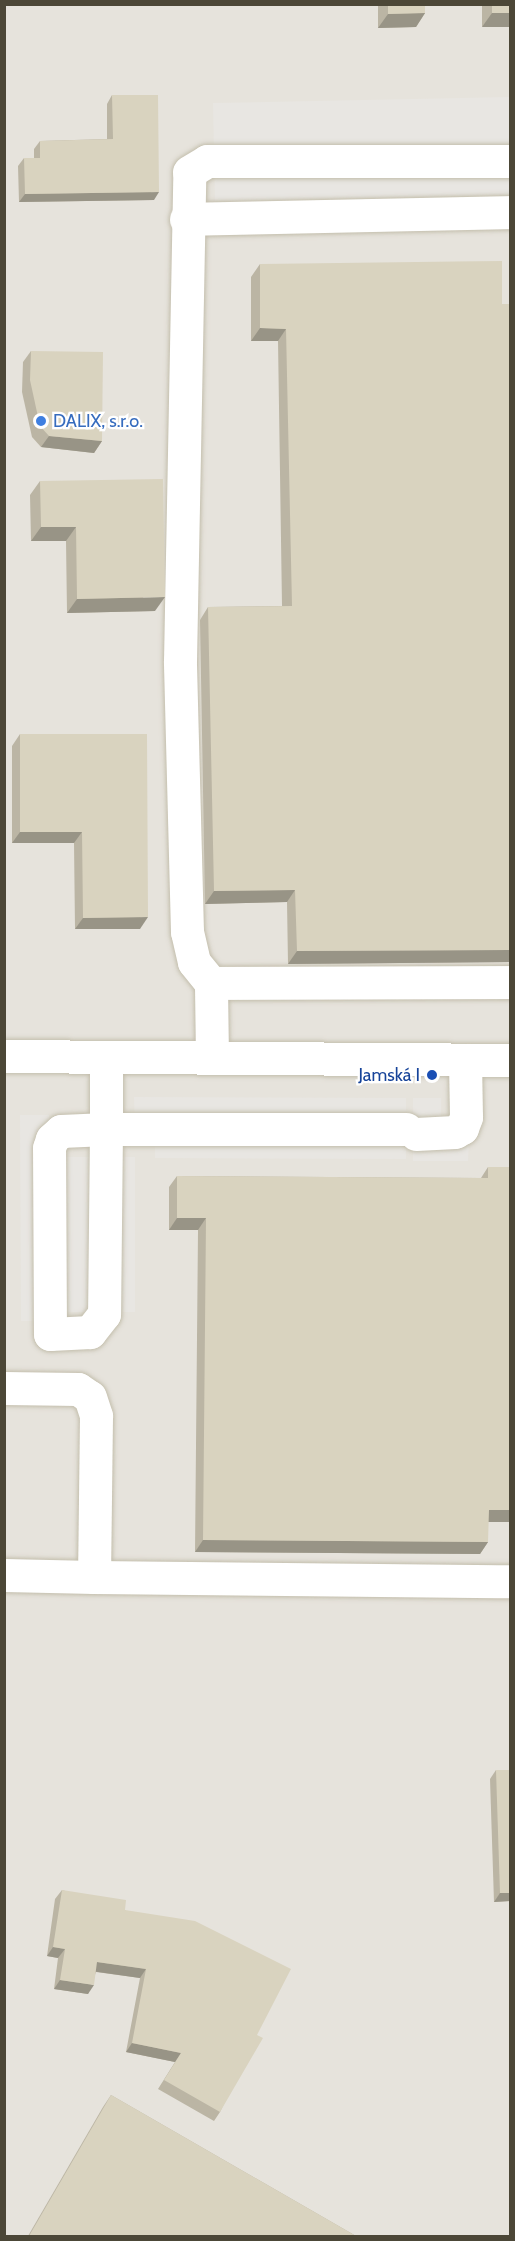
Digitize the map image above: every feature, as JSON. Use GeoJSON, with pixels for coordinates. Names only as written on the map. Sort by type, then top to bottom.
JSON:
{"type":"FeatureCollection","features":[{"type":"Feature","properties":{"kind":"street"},"geometry":{"type":"LineString","coordinates":[[212,1058],[211,983],[194,962],[187,932],[180,661],[187,387],[186,219],[189,172],[207,161],[510,161]]}},
{"type":"Feature","properties":{"kind":"street"},"geometry":{"type":"LineString","coordinates":[[186,219],[510,212]]}},
{"type":"Feature","properties":{"kind":"street"},"geometry":{"type":"LineString","coordinates":[[211,983],[510,982]]}},
{"type":"Feature","properties":{"kind":"street"},"geometry":{"type":"LineString","coordinates":[[4,1056],[510,1060]]}},
{"type":"Feature","properties":{"kind":"street"},"geometry":{"type":"LineString","coordinates":[[106,1057],[106,1129],[104,1314],[90,1332],[50,1334],[49,1148],[52,1139],[61,1131],[106,1129],[455,1132],[462,1128],[466,1117],[465,1060]]}},
{"type":"Feature","properties":{"kind":"street"},"geometry":{"type":"LineString","coordinates":[[4,1388],[78,1389],[94,1405],[94,1577]]}},
{"type":"Feature","properties":{"kind":"street"},"geometry":{"type":"LineString","coordinates":[[4,1575],[510,1581]]}},
{"type":"Feature","properties":{"kind":"shaded area"},"geometry":{"type":"Polygon","coordinates":[[[5,5],[510,5],[510,2236],[5,2236],[5,5]]]}},
{"type":"Feature","properties":{"kind":"shaded area"},"geometry":{"type":"Polygon","coordinates":[[[510,97],[510,195],[215,201],[213,103],[510,97]]]}},
{"type":"Feature","properties":{"kind":"shaded area"},"geometry":{"type":"Polygon","coordinates":[[[134,1097],[406,1098],[406,1159],[155,1158],[155,1130],[135,1129],[134,1097]]]}},
{"type":"Feature","properties":{"kind":"shaded area"},"geometry":{"type":"Polygon","coordinates":[[[413,1098],[441,1098],[441,1132],[469,1138],[468,1161],[413,1161],[413,1098]]]}},
{"type":"Feature","properties":{"kind":"shaded area"},"geometry":{"type":"Polygon","coordinates":[[[20,1115],[49,1115],[49,1157],[135,1157],[135,1312],[51,1312],[50,1321],[21,1321],[20,1115]]]}},
{"type":"Feature","properties":{"kind":"building"},"geometry":{"type":"Polygon","coordinates":[[[388,4],[425,4],[425,13],[388,14],[388,4]]]}},
{"type":"Feature","properties":{"kind":"building"},"geometry":{"type":"Polygon","coordinates":[[[492,4],[510,4],[510,13],[492,13],[492,4]]]}},
{"type":"Feature","properties":{"kind":"building"},"geometry":{"type":"Polygon","coordinates":[[[112,95],[158,95],[159,192],[25,194],[24,158],[40,158],[40,141],[113,139],[112,95]]]}},
{"type":"Feature","properties":{"kind":"building"},"geometry":{"type":"Polygon","coordinates":[[[502,261],[502,304],[510,304],[510,950],[297,951],[295,890],[214,891],[208,607],[292,606],[286,329],[260,328],[260,264],[502,261]]]}},
{"type":"Feature","properties":{"kind":"building"},"geometry":{"type":"Polygon","coordinates":[[[31,351],[103,352],[102,441],[49,436],[40,426],[30,380],[31,351]]]}},
{"type":"Feature","properties":{"kind":"building"},"geometry":{"type":"Polygon","coordinates":[[[163,479],[165,597],[77,599],[76,527],[41,527],[40,481],[163,479]]]}},
{"type":"Feature","properties":{"kind":"building"},"geometry":{"type":"Polygon","coordinates":[[[20,734],[147,734],[148,917],[83,918],[82,832],[20,832],[20,734]]]}},
{"type":"Feature","properties":{"kind":"building"},"geometry":{"type":"Polygon","coordinates":[[[488,1167],[510,1167],[510,1510],[489,1510],[488,1542],[203,1540],[206,1218],[177,1218],[177,1176],[488,1178],[488,1167]]]}},
{"type":"Feature","properties":{"kind":"building"},"geometry":{"type":"Polygon","coordinates":[[[496,1770],[510,1770],[510,1893],[500,1893],[496,1770]]]}},
{"type":"Feature","properties":{"kind":"building"},"geometry":{"type":"Polygon","coordinates":[[[62,1890],[126,1900],[125,1910],[195,1921],[291,1969],[257,2035],[263,2038],[220,2112],[164,2080],[181,2053],[132,2043],[146,1969],[97,1962],[94,1985],[60,1980],[65,1949],[53,1947],[62,1890]]]}},
{"type":"Feature","properties":{"kind":"building"},"geometry":{"type":"Polygon","coordinates":[[[111,2095],[356,2236],[29,2236],[111,2095]]]}},
{"type":"Feature","properties":{"kind":"place","name":"DALIX, s.r.o."},"geometry":{"type":"Point","coordinates":[41,421]}},
{"type":"Feature","properties":{"kind":"place","name":"Jamská I"},"geometry":{"type":"Point","coordinates":[432,1075]}}]}
